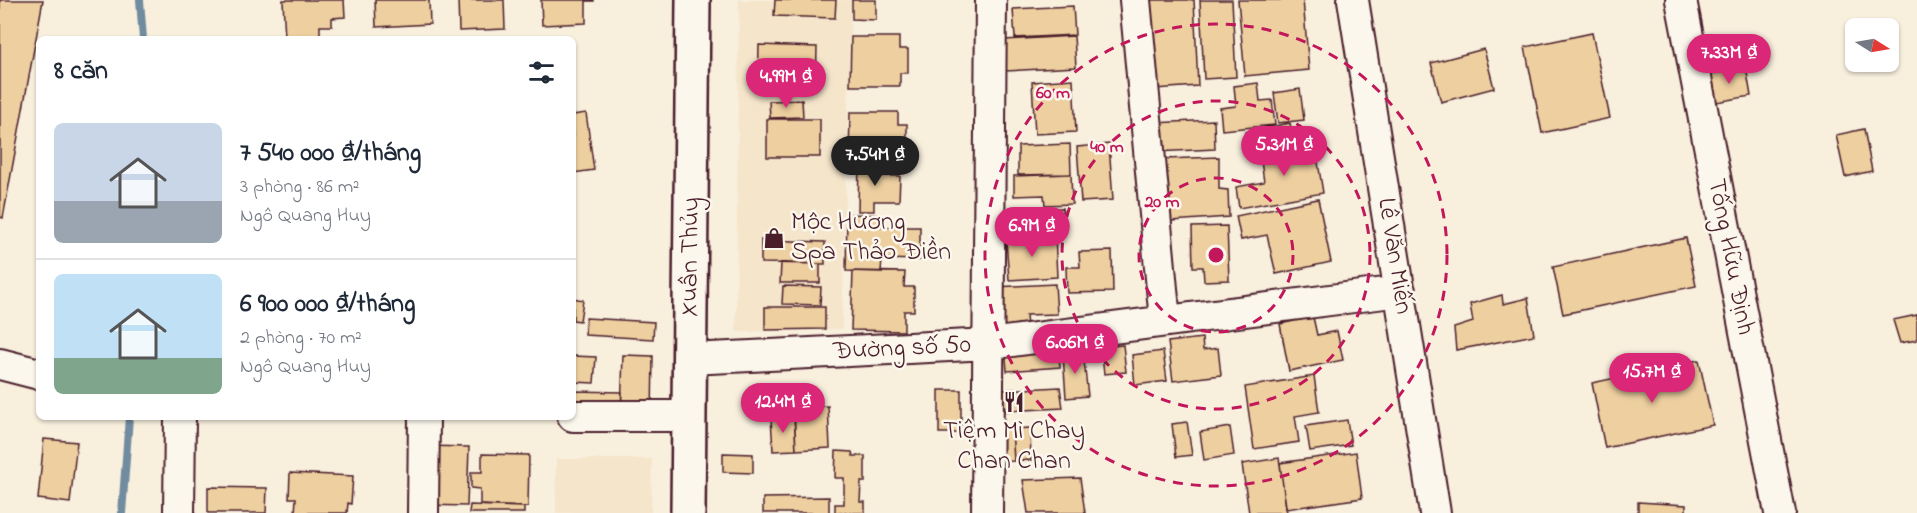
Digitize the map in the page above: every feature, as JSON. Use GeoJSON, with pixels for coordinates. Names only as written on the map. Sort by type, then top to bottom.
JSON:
{"type":"FeatureCollection","features":[{"type":"Feature","properties":{"kind":"street","name":"Xuân Thủy"},"geometry":{"type":"LineString","coordinates":[[688,513],[693,0]]}},
{"type":"Feature","properties":{"kind":"street"},"geometry":{"type":"LineString","coordinates":[[987,513],[991,0]]}},
{"type":"Feature","properties":{"kind":"street"},"geometry":{"type":"LineString","coordinates":[[1135,0],[1165,321]]}},
{"type":"Feature","properties":{"kind":"street","name":"Lê Văn Miến"},"geometry":{"type":"LineString","coordinates":[[1353,0],[1435,513]]}},
{"type":"Feature","properties":{"kind":"street","name":"Tống Hữu Định"},"geometry":{"type":"LineString","coordinates":[[1681,0],[1780,513]]}},
{"type":"Feature","properties":{"kind":"street","name":"Đường số 50"},"geometry":{"type":"LineString","coordinates":[[690,359],[989,344],[1400,291]]}},
{"type":"Feature","properties":{"kind":"street"},"geometry":{"type":"LineString","coordinates":[[0,364],[36,373]]}},
{"type":"Feature","properties":{"kind":"street"},"geometry":{"type":"LineString","coordinates":[[576,416],[689,416]]}},
{"type":"Feature","properties":{"kind":"street"},"geometry":{"type":"LineString","coordinates":[[179,513],[180,420]]}},
{"type":"Feature","properties":{"kind":"street"},"geometry":{"type":"LineString","coordinates":[[423,513],[424,420]]}},
{"type":"Feature","properties":{"kind":"shaded area"},"geometry":{"type":"Polygon","coordinates":[[[739,0],[851,0],[842,329],[736,332],[739,0]]]}},
{"type":"Feature","properties":{"kind":"shaded area"},"geometry":{"type":"Polygon","coordinates":[[[556,459],[652,459],[651,513],[556,513],[556,459]]]}},
{"type":"Feature","properties":{"kind":"building"},"geometry":{"type":"Polygon","coordinates":[[[0,0],[43,0],[3,218],[0,217],[0,0]]]}},
{"type":"Feature","properties":{"kind":"building"},"geometry":{"type":"Polygon","coordinates":[[[283,0],[344,0],[345,17],[332,18],[332,26],[320,26],[320,36],[285,36],[283,0]]]}},
{"type":"Feature","properties":{"kind":"building"},"geometry":{"type":"Polygon","coordinates":[[[375,0],[429,0],[430,24],[376,27],[375,0]]]}},
{"type":"Feature","properties":{"kind":"building"},"geometry":{"type":"Polygon","coordinates":[[[458,0],[504,0],[505,29],[459,31],[458,0]]]}},
{"type":"Feature","properties":{"kind":"building"},"geometry":{"type":"Polygon","coordinates":[[[541,0],[594,1],[586,1],[586,23],[542,25],[541,0]]]}},
{"type":"Feature","properties":{"kind":"building"},"geometry":{"type":"Polygon","coordinates":[[[775,0],[836,0],[835,18],[774,16],[775,0]]]}},
{"type":"Feature","properties":{"kind":"building"},"geometry":{"type":"Polygon","coordinates":[[[852,0],[876,0],[876,20],[852,19],[852,0]]]}},
{"type":"Feature","properties":{"kind":"building"},"geometry":{"type":"Polygon","coordinates":[[[1150,0],[1194,0],[1198,86],[1154,89],[1150,0]]]}},
{"type":"Feature","properties":{"kind":"building"},"geometry":{"type":"Polygon","coordinates":[[[1200,0],[1232,0],[1236,77],[1204,79],[1200,0]]]}},
{"type":"Feature","properties":{"kind":"building"},"geometry":{"type":"Polygon","coordinates":[[[1238,0],[1303,0],[1309,70],[1245,76],[1238,0]]]}},
{"type":"Feature","properties":{"kind":"building"},"geometry":{"type":"Polygon","coordinates":[[[1073,6],[1075,35],[1015,38],[1013,9],[1073,6]]]}},
{"type":"Feature","properties":{"kind":"building"},"geometry":{"type":"Polygon","coordinates":[[[1592,33],[1610,118],[1542,133],[1525,47],[1592,33]]]}},
{"type":"Feature","properties":{"kind":"building"},"geometry":{"type":"Polygon","coordinates":[[[1074,36],[1076,67],[1006,71],[1005,40],[1074,36]]]}},
{"type":"Feature","properties":{"kind":"building"},"geometry":{"type":"Polygon","coordinates":[[[851,37],[899,37],[899,49],[908,49],[908,73],[900,73],[900,86],[850,86],[851,37]]]}},
{"type":"Feature","properties":{"kind":"building"},"geometry":{"type":"Polygon","coordinates":[[[759,45],[817,47],[816,89],[758,87],[759,45]]]}},
{"type":"Feature","properties":{"kind":"building"},"geometry":{"type":"Polygon","coordinates":[[[1484,49],[1494,88],[1441,102],[1431,63],[1484,49]]]}},
{"type":"Feature","properties":{"kind":"building"},"geometry":{"type":"Polygon","coordinates":[[[1746,67],[1751,96],[1711,103],[1706,75],[1746,67]]]}},
{"type":"Feature","properties":{"kind":"building"},"geometry":{"type":"Polygon","coordinates":[[[1073,79],[1076,132],[1035,134],[1032,82],[1073,79]]]}},
{"type":"Feature","properties":{"kind":"building"},"geometry":{"type":"Polygon","coordinates":[[[1258,83],[1260,101],[1272,100],[1275,125],[1222,130],[1220,108],[1236,106],[1234,86],[1258,83]]]}},
{"type":"Feature","properties":{"kind":"building"},"geometry":{"type":"Polygon","coordinates":[[[1300,89],[1304,120],[1278,123],[1274,93],[1300,89]]]}},
{"type":"Feature","properties":{"kind":"building"},"geometry":{"type":"Polygon","coordinates":[[[802,100],[803,117],[770,118],[769,101],[802,100]]]}},
{"type":"Feature","properties":{"kind":"building"},"geometry":{"type":"Polygon","coordinates":[[[850,112],[898,112],[898,124],[907,124],[907,148],[899,148],[899,161],[849,160],[850,112]]]}},
{"type":"Feature","properties":{"kind":"building"},"geometry":{"type":"Polygon","coordinates":[[[586,113],[594,170],[576,173],[576,115],[586,113]]]}},
{"type":"Feature","properties":{"kind":"building"},"geometry":{"type":"Polygon","coordinates":[[[767,119],[820,119],[820,157],[767,157],[767,119]]]}},
{"type":"Feature","properties":{"kind":"building"},"geometry":{"type":"Polygon","coordinates":[[[1214,120],[1215,149],[1155,152],[1154,123],[1214,120]]]}},
{"type":"Feature","properties":{"kind":"building"},"geometry":{"type":"Polygon","coordinates":[[[1290,123],[1294,145],[1249,153],[1245,132],[1290,123]]]}},
{"type":"Feature","properties":{"kind":"building"},"geometry":{"type":"Polygon","coordinates":[[[1864,129],[1872,171],[1845,177],[1836,135],[1864,129]]]}},
{"type":"Feature","properties":{"kind":"building"},"geometry":{"type":"Polygon","coordinates":[[[1070,144],[1071,174],[1018,175],[1018,146],[1070,144]]]}},
{"type":"Feature","properties":{"kind":"building"},"geometry":{"type":"Polygon","coordinates":[[[1109,144],[1113,200],[1081,202],[1077,147],[1109,144]]]}},
{"type":"Feature","properties":{"kind":"building"},"geometry":{"type":"Polygon","coordinates":[[[1315,144],[1323,193],[1239,208],[1236,187],[1264,182],[1260,154],[1315,144]]]}},
{"type":"Feature","properties":{"kind":"building"},"geometry":{"type":"Polygon","coordinates":[[[1219,157],[1219,189],[1228,190],[1229,217],[1171,221],[1164,159],[1219,157]]]}},
{"type":"Feature","properties":{"kind":"building"},"geometry":{"type":"Polygon","coordinates":[[[859,160],[875,161],[875,176],[900,176],[899,201],[874,201],[874,211],[858,211],[859,160]]]}},
{"type":"Feature","properties":{"kind":"building"},"geometry":{"type":"Polygon","coordinates":[[[1071,174],[1072,204],[1045,205],[1044,195],[1014,196],[1014,176],[1071,174]]]}},
{"type":"Feature","properties":{"kind":"building"},"geometry":{"type":"Polygon","coordinates":[[[1318,199],[1331,262],[1276,274],[1267,235],[1241,240],[1236,216],[1318,199]]]}},
{"type":"Feature","properties":{"kind":"building"},"geometry":{"type":"Polygon","coordinates":[[[1063,208],[1063,229],[996,229],[998,210],[1063,208]]]}},
{"type":"Feature","properties":{"kind":"building"},"geometry":{"type":"Polygon","coordinates":[[[847,214],[881,215],[881,227],[920,227],[920,260],[882,259],[881,272],[846,271],[847,214]]]}},
{"type":"Feature","properties":{"kind":"building"},"geometry":{"type":"Polygon","coordinates":[[[1227,226],[1229,280],[1204,281],[1203,267],[1193,267],[1192,227],[1227,226]]]}},
{"type":"Feature","properties":{"kind":"building"},"geometry":{"type":"Polygon","coordinates":[[[1055,235],[1057,277],[1009,280],[1006,239],[1055,235]]]}},
{"type":"Feature","properties":{"kind":"building"},"geometry":{"type":"Polygon","coordinates":[[[1686,238],[1696,286],[1563,314],[1553,267],[1686,238]]]}},
{"type":"Feature","properties":{"kind":"building"},"geometry":{"type":"Polygon","coordinates":[[[761,240],[825,242],[825,264],[761,263],[761,240]]]}},
{"type":"Feature","properties":{"kind":"building"},"geometry":{"type":"Polygon","coordinates":[[[1112,251],[1113,292],[1067,293],[1066,267],[1080,267],[1079,252],[1112,251]]]}},
{"type":"Feature","properties":{"kind":"building"},"geometry":{"type":"Polygon","coordinates":[[[781,263],[820,264],[820,283],[780,283],[781,263]]]}},
{"type":"Feature","properties":{"kind":"building"},"geometry":{"type":"Polygon","coordinates":[[[853,271],[905,272],[904,287],[914,287],[914,311],[904,311],[904,331],[851,330],[853,271]]]}},
{"type":"Feature","properties":{"kind":"building"},"geometry":{"type":"Polygon","coordinates":[[[1055,284],[1057,314],[1026,315],[1027,329],[996,331],[994,287],[1055,284]]]}},
{"type":"Feature","properties":{"kind":"building"},"geometry":{"type":"Polygon","coordinates":[[[783,286],[821,287],[820,305],[782,304],[783,286]]]}},
{"type":"Feature","properties":{"kind":"building"},"geometry":{"type":"Polygon","coordinates":[[[1502,295],[1503,304],[1528,298],[1534,335],[1456,350],[1454,328],[1473,322],[1470,304],[1502,295]]]}},
{"type":"Feature","properties":{"kind":"building"},"geometry":{"type":"Polygon","coordinates":[[[576,299],[583,300],[580,321],[576,320],[576,299]]]}},
{"type":"Feature","properties":{"kind":"building"},"geometry":{"type":"Polygon","coordinates":[[[765,307],[825,307],[825,329],[765,330],[765,307]]]}},
{"type":"Feature","properties":{"kind":"building"},"geometry":{"type":"Polygon","coordinates":[[[1917,315],[1917,340],[1900,343],[1893,320],[1917,315]]]}},
{"type":"Feature","properties":{"kind":"building"},"geometry":{"type":"Polygon","coordinates":[[[1313,317],[1317,335],[1337,331],[1343,360],[1289,371],[1280,324],[1313,317]]]}},
{"type":"Feature","properties":{"kind":"building"},"geometry":{"type":"Polygon","coordinates":[[[586,318],[654,322],[653,339],[585,335],[586,318]]]}},
{"type":"Feature","properties":{"kind":"building"},"geometry":{"type":"Polygon","coordinates":[[[1202,338],[1203,350],[1218,348],[1221,375],[1173,381],[1168,342],[1202,338]]]}},
{"type":"Feature","properties":{"kind":"building"},"geometry":{"type":"Polygon","coordinates":[[[1058,343],[1060,367],[1007,371],[1005,347],[1058,343]]]}},
{"type":"Feature","properties":{"kind":"building"},"geometry":{"type":"Polygon","coordinates":[[[1123,345],[1126,372],[1104,374],[1101,347],[1123,345]]]}},
{"type":"Feature","properties":{"kind":"building"},"geometry":{"type":"Polygon","coordinates":[[[1163,351],[1167,381],[1135,385],[1132,355],[1163,351]]]}},
{"type":"Feature","properties":{"kind":"building"},"geometry":{"type":"Polygon","coordinates":[[[1083,352],[1088,396],[1066,398],[1063,354],[1083,352]]]}},
{"type":"Feature","properties":{"kind":"building"},"geometry":{"type":"Polygon","coordinates":[[[623,355],[653,356],[652,413],[621,412],[623,355]]]}},
{"type":"Feature","properties":{"kind":"building"},"geometry":{"type":"Polygon","coordinates":[[[576,356],[596,357],[594,383],[576,382],[576,356]]]}},
{"type":"Feature","properties":{"kind":"building"},"geometry":{"type":"Polygon","coordinates":[[[1699,360],[1713,425],[1605,448],[1592,383],[1699,360]]]}},
{"type":"Feature","properties":{"kind":"building"},"geometry":{"type":"Polygon","coordinates":[[[1314,376],[1319,412],[1295,416],[1299,442],[1254,449],[1245,387],[1314,376]]]}},
{"type":"Feature","properties":{"kind":"building"},"geometry":{"type":"Polygon","coordinates":[[[1060,387],[1063,408],[1005,411],[1002,390],[1060,387]]]}},
{"type":"Feature","properties":{"kind":"building"},"geometry":{"type":"Polygon","coordinates":[[[939,390],[961,390],[961,433],[939,433],[939,390]]]}},
{"type":"Feature","properties":{"kind":"building"},"geometry":{"type":"Polygon","coordinates":[[[576,391],[622,392],[621,412],[576,411],[576,391]]]}},
{"type":"Feature","properties":{"kind":"building"},"geometry":{"type":"Polygon","coordinates":[[[828,406],[830,448],[796,450],[794,408],[828,406]]]}},
{"type":"Feature","properties":{"kind":"building"},"geometry":{"type":"Polygon","coordinates":[[[794,417],[796,450],[773,451],[771,418],[794,417]]]}},
{"type":"Feature","properties":{"kind":"building"},"geometry":{"type":"Polygon","coordinates":[[[1347,420],[1351,445],[1310,451],[1306,426],[1347,420]]]}},
{"type":"Feature","properties":{"kind":"building"},"geometry":{"type":"Polygon","coordinates":[[[1187,422],[1192,455],[1176,457],[1172,424],[1187,422]]]}},
{"type":"Feature","properties":{"kind":"building"},"geometry":{"type":"Polygon","coordinates":[[[1230,427],[1234,455],[1204,460],[1200,432],[1230,427]]]}},
{"type":"Feature","properties":{"kind":"building"},"geometry":{"type":"Polygon","coordinates":[[[1030,428],[1031,460],[1014,461],[1012,429],[1030,428]]]}},
{"type":"Feature","properties":{"kind":"building"},"geometry":{"type":"Polygon","coordinates":[[[1012,429],[1014,461],[990,462],[988,430],[1012,429]]]}},
{"type":"Feature","properties":{"kind":"building"},"geometry":{"type":"Polygon","coordinates":[[[44,439],[77,442],[70,503],[38,499],[44,439]]]}},
{"type":"Feature","properties":{"kind":"building"},"geometry":{"type":"Polygon","coordinates":[[[426,446],[469,447],[467,506],[425,505],[426,446]]]}},
{"type":"Feature","properties":{"kind":"building"},"geometry":{"type":"Polygon","coordinates":[[[836,451],[852,452],[853,456],[865,456],[865,482],[861,482],[860,502],[865,502],[865,513],[835,513],[835,504],[844,504],[844,478],[835,478],[836,451]]]}},
{"type":"Feature","properties":{"kind":"building"},"geometry":{"type":"Polygon","coordinates":[[[1356,452],[1362,498],[1286,509],[1280,463],[1356,452]]]}},
{"type":"Feature","properties":{"kind":"building"},"geometry":{"type":"Polygon","coordinates":[[[723,453],[753,454],[753,473],[723,472],[723,453]]]}},
{"type":"Feature","properties":{"kind":"building"},"geometry":{"type":"Polygon","coordinates":[[[482,454],[529,455],[528,507],[480,505],[480,489],[471,488],[471,472],[482,472],[482,454]]]}},
{"type":"Feature","properties":{"kind":"building"},"geometry":{"type":"Polygon","coordinates":[[[1279,458],[1287,513],[1249,513],[1242,464],[1279,458]]]}},
{"type":"Feature","properties":{"kind":"building"},"geometry":{"type":"Polygon","coordinates":[[[290,473],[353,476],[351,504],[348,503],[347,513],[295,513],[296,498],[289,498],[290,473]]]}},
{"type":"Feature","properties":{"kind":"building"},"geometry":{"type":"Polygon","coordinates":[[[1080,478],[1085,513],[1028,513],[1023,480],[1080,478]]]}},
{"type":"Feature","properties":{"kind":"building"},"geometry":{"type":"Polygon","coordinates":[[[208,487],[267,488],[266,513],[208,513],[208,487]]]}},
{"type":"Feature","properties":{"kind":"building"},"geometry":{"type":"Polygon","coordinates":[[[829,497],[829,513],[763,513],[763,498],[829,497]]]}},
{"type":"Feature","properties":{"kind":"building"},"geometry":{"type":"Polygon","coordinates":[[[1638,502],[1686,505],[1686,513],[1638,513],[1638,502]]]}},
{"type":"Feature","properties":{"kind":"building"},"geometry":{"type":"Polygon","coordinates":[[[470,505],[524,507],[524,513],[469,513],[470,505]]]}},
{"type":"Feature","properties":{"kind":"waterway"},"geometry":{"type":"LineString","coordinates":[[140,0],[143,36]]}},
{"type":"Feature","properties":{"kind":"waterway"},"geometry":{"type":"LineString","coordinates":[[122,513],[129,420]]}},
{"type":"Feature","properties":{"kind":"place","name":"Mộc Hương Spa Thảo Điền"},"geometry":{"type":"Point","coordinates":[774,238]}},
{"type":"Feature","properties":{"kind":"place","name":"Tiệm Mì Chay Chan Chan"},"geometry":{"type":"Point","coordinates":[1014,402]}}]}
